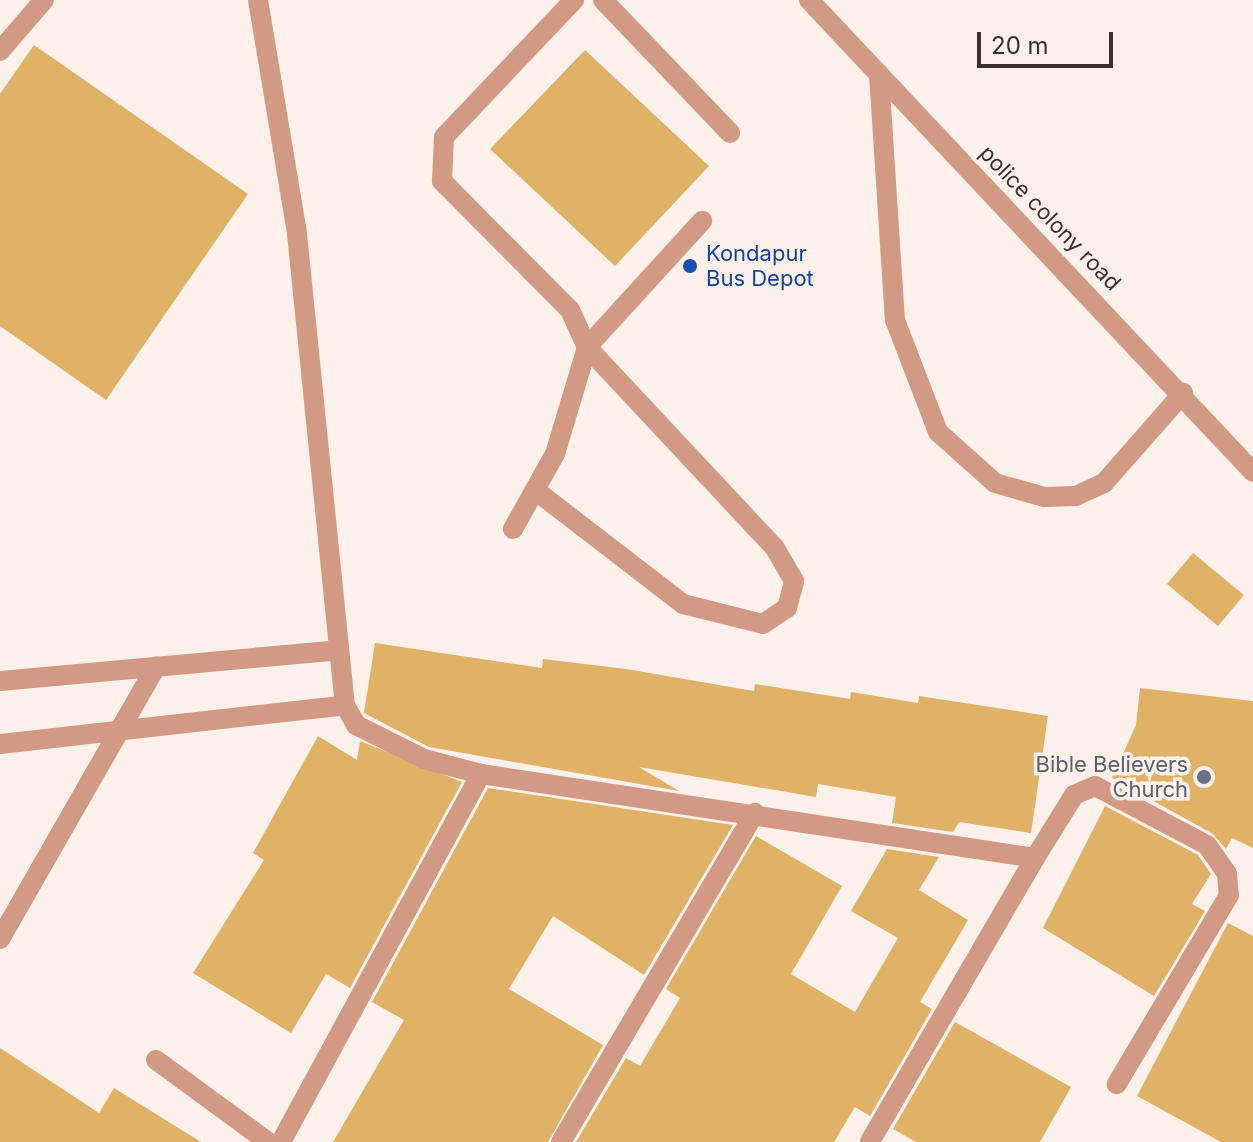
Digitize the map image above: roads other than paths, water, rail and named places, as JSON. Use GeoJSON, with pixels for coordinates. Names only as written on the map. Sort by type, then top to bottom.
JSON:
{"type":"FeatureCollection","features":[{"type":"Feature","properties":{"kind":"street"},"geometry":{"type":"LineString","coordinates":[[0,51],[44,0]]}},
{"type":"Feature","properties":{"kind":"street"},"geometry":{"type":"LineString","coordinates":[[258,0],[297,234],[345,705],[375,737],[481,774],[755,813],[1035,858]]}},
{"type":"Feature","properties":{"kind":"street"},"geometry":{"type":"LineString","coordinates":[[535,490],[683,604],[763,624],[787,608],[794,581],[774,547],[587,347],[570,310],[442,181],[444,137],[464,109],[574,0]]}},
{"type":"Feature","properties":{"kind":"street"},"geometry":{"type":"LineString","coordinates":[[603,0],[730,133]]}},
{"type":"Feature","properties":{"kind":"street","name":"police colony road"},"geometry":{"type":"LineString","coordinates":[[809,0],[1183,393],[1253,472]]}},
{"type":"Feature","properties":{"kind":"street"},"geometry":{"type":"LineString","coordinates":[[879,74],[895,320],[938,432],[995,483],[1044,497],[1076,496],[1104,483],[1183,393]]}},
{"type":"Feature","properties":{"kind":"street"},"geometry":{"type":"LineString","coordinates":[[513,529],[555,454],[587,347],[702,221]]}},
{"type":"Feature","properties":{"kind":"street"},"geometry":{"type":"LineString","coordinates":[[0,681],[339,650]]}},
{"type":"Feature","properties":{"kind":"street"},"geometry":{"type":"LineString","coordinates":[[0,939],[156,667]]}},
{"type":"Feature","properties":{"kind":"street"},"geometry":{"type":"LineString","coordinates":[[0,744],[120,733],[345,705]]}},
{"type":"Feature","properties":{"kind":"street"},"geometry":{"type":"LineString","coordinates":[[281,1142],[481,774]]}},
{"type":"Feature","properties":{"kind":"street"},"geometry":{"type":"LineString","coordinates":[[874,1141],[1074,795],[1095,786],[1207,845],[1227,874],[1229,895],[1117,1084]]}},
{"type":"Feature","properties":{"kind":"street"},"geometry":{"type":"LineString","coordinates":[[561,1142],[755,813]]}},
{"type":"Feature","properties":{"kind":"street"},"geometry":{"type":"LineString","coordinates":[[156,1060],[268,1142]]}},
{"type":"Feature","properties":{"kind":"place","name":"Kondapur Bus Depot"},"geometry":{"type":"Point","coordinates":[690,266]}},
{"type":"Feature","properties":{"kind":"place","name":"Bible Believers Church"},"geometry":{"type":"Point","coordinates":[1204,777]}}]}
